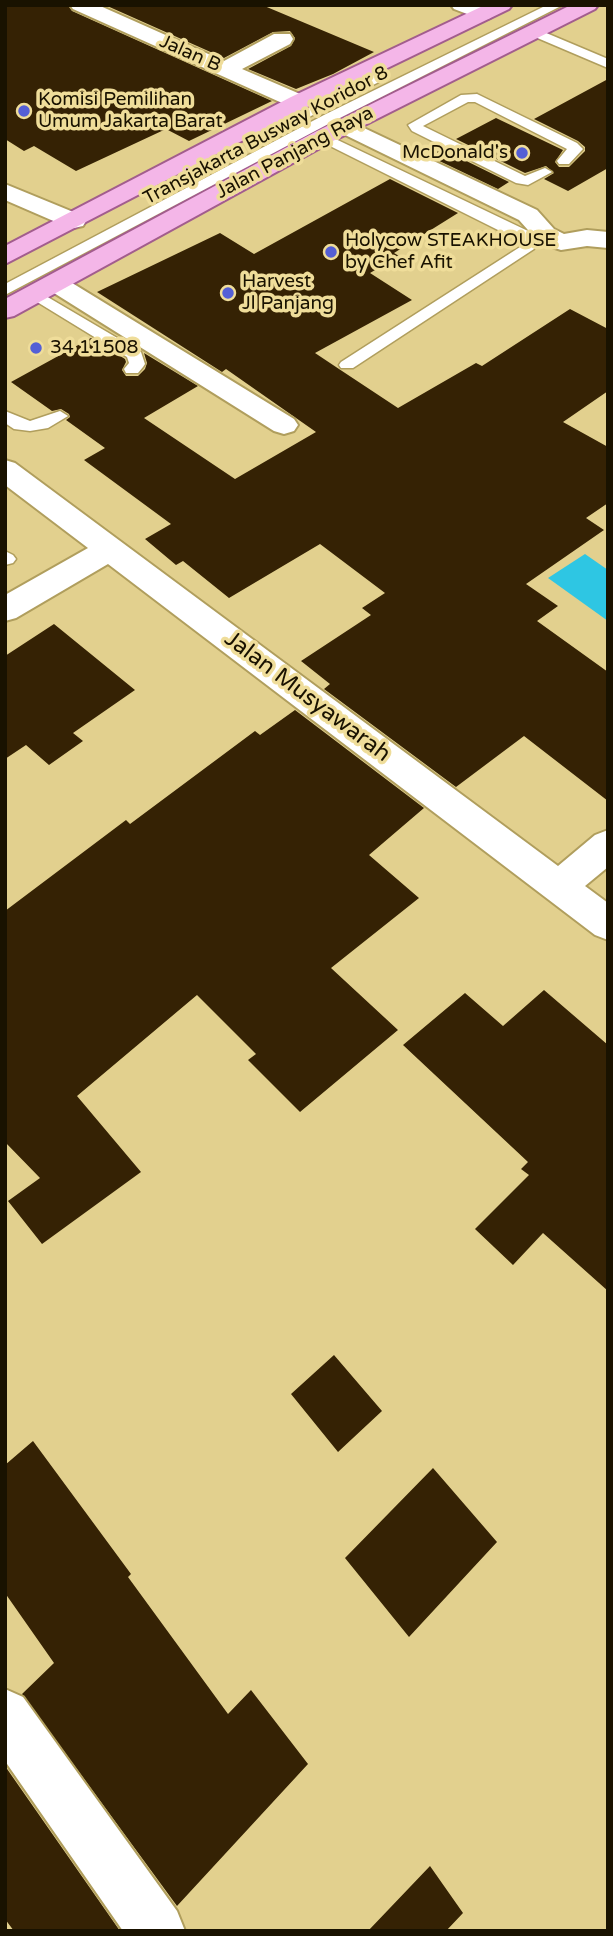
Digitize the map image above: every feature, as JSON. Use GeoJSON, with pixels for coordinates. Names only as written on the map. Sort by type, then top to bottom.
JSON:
{"type":"FeatureCollection","features":[{"type":"Feature","properties":{"kind":"main road","name":"Jalan Panjang Raya"},"geometry":{"type":"LineString","coordinates":[[5,310],[345,125],[588,5]]}},
{"type":"Feature","properties":{"kind":"main road","name":"Jalan Panjang Raya"},"geometry":{"type":"LineString","coordinates":[[5,256],[299,102],[493,10]]}},
{"type":"Feature","properties":{"kind":"street","name":"Jalan B"},"geometry":{"type":"LineString","coordinates":[[80,5],[299,102]]}},
{"type":"Feature","properties":{"kind":"street"},"geometry":{"type":"LineString","coordinates":[[461,5],[493,10]]}},
{"type":"Feature","properties":{"kind":"street"},"geometry":{"type":"LineString","coordinates":[[225,69],[282,39]]}},
{"type":"Feature","properties":{"kind":"street"},"geometry":{"type":"LineString","coordinates":[[345,125],[528,215],[545,234],[561,242],[587,238],[608,240]]}},
{"type":"Feature","properties":{"kind":"street"},"geometry":{"type":"LineString","coordinates":[[5,191],[74,221]]}},
{"type":"Feature","properties":{"kind":"street"},"geometry":{"type":"LineString","coordinates":[[44,289],[284,425]]}},
{"type":"Feature","properties":{"kind":"street","name":"Jalan Musyawarah"},"geometry":{"type":"LineString","coordinates":[[5,470],[608,925]]}},
{"type":"Feature","properties":{"kind":"street"},"geometry":{"type":"LineString","coordinates":[[5,610],[110,550]]}},
{"type":"Feature","properties":{"kind":"street"},"geometry":{"type":"LineString","coordinates":[[559,887],[608,845]]}},
{"type":"Feature","properties":{"kind":"street"},"geometry":{"type":"LineString","coordinates":[[5,1715],[157,1931]]}},
{"type":"Feature","properties":{"kind":"lane","name":"Transjakarta Busway Koridor 8"},"geometry":{"type":"LineString","coordinates":[[5,274],[332,99],[531,5]]}},
{"type":"Feature","properties":{"kind":"lane","name":"Transjakarta Busway Koridor 8"},"geometry":{"type":"LineString","coordinates":[[5,290],[329,118],[557,5]]}},
{"type":"Feature","properties":{"kind":"lane"},"geometry":{"type":"LineString","coordinates":[[532,31],[608,64]]}},
{"type":"Feature","properties":{"kind":"lane"},"geometry":{"type":"LineString","coordinates":[[422,86],[456,102]]}},
{"type":"Feature","properties":{"kind":"lane"},"geometry":{"type":"LineString","coordinates":[[545,173],[528,181],[521,180],[417,128],[418,122],[466,97],[477,98],[576,149],[564,161]]}},
{"type":"Feature","properties":{"kind":"lane"},"geometry":{"type":"LineString","coordinates":[[323,137],[523,234],[530,241],[527,249],[347,365]]}},
{"type":"Feature","properties":{"kind":"lane"},"geometry":{"type":"LineString","coordinates":[[44,289],[135,355],[137,364],[132,369]]}},
{"type":"Feature","properties":{"kind":"lane"},"geometry":{"type":"LineString","coordinates":[[5,416],[20,425],[30,426],[60,416]]}},
{"type":"Feature","properties":{"kind":"water"},"geometry":{"type":"Polygon","coordinates":[[[585,554],[608,570],[608,621],[548,578],[585,554]]]}},
{"type":"Feature","properties":{"kind":"building"},"geometry":{"type":"Polygon","coordinates":[[[5,5],[68,5],[72,11],[272,101],[189,141],[166,129],[76,171],[34,146],[24,151],[5,139],[5,5]]]}},
{"type":"Feature","properties":{"kind":"building"},"geometry":{"type":"Polygon","coordinates":[[[105,5],[262,5],[374,52],[333,74],[296,89],[248,69],[291,46],[295,38],[290,31],[273,32],[224,58],[105,5]]]}},
{"type":"Feature","properties":{"kind":"building"},"geometry":{"type":"Polygon","coordinates":[[[608,79],[608,168],[568,191],[544,179],[554,173],[546,166],[525,173],[456,139],[496,118],[563,150],[555,162],[559,167],[569,167],[585,151],[585,147],[534,119],[608,79]]]}},
{"type":"Feature","properties":{"kind":"building"},"geometry":{"type":"Polygon","coordinates":[[[442,149],[509,182],[498,189],[429,156],[442,149]]]}},
{"type":"Feature","properties":{"kind":"building"},"geometry":{"type":"Polygon","coordinates":[[[390,179],[458,213],[394,253],[399,256],[370,273],[412,300],[315,353],[398,408],[476,363],[482,366],[570,309],[608,329],[608,391],[563,422],[608,447],[608,503],[586,518],[604,530],[526,584],[558,606],[537,621],[608,672],[608,801],[524,736],[456,787],[324,689],[330,684],[301,661],[371,615],[362,608],[385,593],[320,544],[229,598],[183,561],[176,565],[145,539],[171,524],[84,460],[105,448],[66,420],[70,417],[69,414],[61,409],[52,411],[11,382],[91,338],[125,359],[122,370],[126,376],[138,376],[145,369],[147,363],[144,353],[198,386],[144,418],[235,479],[316,432],[226,369],[222,372],[97,292],[220,233],[254,254],[390,179]]]}},
{"type":"Feature","properties":{"kind":"building"},"geometry":{"type":"Polygon","coordinates":[[[54,624],[135,690],[73,733],[83,741],[49,765],[26,745],[5,759],[5,656],[54,624]]]}},
{"type":"Feature","properties":{"kind":"building"},"geometry":{"type":"Polygon","coordinates":[[[295,710],[424,808],[369,855],[419,898],[331,968],[398,1030],[300,1112],[248,1060],[256,1054],[197,995],[77,1096],[141,1172],[42,1244],[8,1201],[40,1178],[5,1142],[5,911],[126,820],[130,824],[255,731],[260,735],[295,710]]]}},
{"type":"Feature","properties":{"kind":"building"},"geometry":{"type":"Polygon","coordinates":[[[544,990],[608,1045],[608,1291],[543,1233],[513,1265],[475,1229],[529,1175],[521,1169],[528,1162],[403,1045],[465,993],[503,1026],[544,990]]]}},
{"type":"Feature","properties":{"kind":"building"},"geometry":{"type":"Polygon","coordinates":[[[334,1355],[382,1411],[338,1452],[291,1394],[334,1355]]]}},
{"type":"Feature","properties":{"kind":"building"},"geometry":{"type":"Polygon","coordinates":[[[33,1441],[131,1574],[128,1577],[228,1714],[251,1690],[308,1764],[177,1906],[22,1694],[54,1663],[5,1593],[5,1465],[33,1441]]]}},
{"type":"Feature","properties":{"kind":"building"},"geometry":{"type":"Polygon","coordinates":[[[433,1468],[497,1542],[409,1637],[345,1558],[433,1468]]]}},
{"type":"Feature","properties":{"kind":"building"},"geometry":{"type":"Polygon","coordinates":[[[5,1766],[120,1931],[14,1931],[5,1919],[5,1766]]]}},
{"type":"Feature","properties":{"kind":"building"},"geometry":{"type":"Polygon","coordinates":[[[430,1866],[463,1913],[446,1931],[368,1931],[430,1866]]]}},
{"type":"Feature","properties":{"kind":"place","name":"Komisi Pemilihan Umum Jakarta Barat"},"geometry":{"type":"Point","coordinates":[24,111]}},
{"type":"Feature","properties":{"kind":"place","name":"McDonald's"},"geometry":{"type":"Point","coordinates":[522,153]}},
{"type":"Feature","properties":{"kind":"place","name":"Holycow STEAKHOUSE by Chef Afit"},"geometry":{"type":"Point","coordinates":[331,252]}},
{"type":"Feature","properties":{"kind":"place","name":"Harvest Jl Panjang"},"geometry":{"type":"Point","coordinates":[228,293]}},
{"type":"Feature","properties":{"kind":"place","name":"34 11508"},"geometry":{"type":"Point","coordinates":[36,348]}}]}
